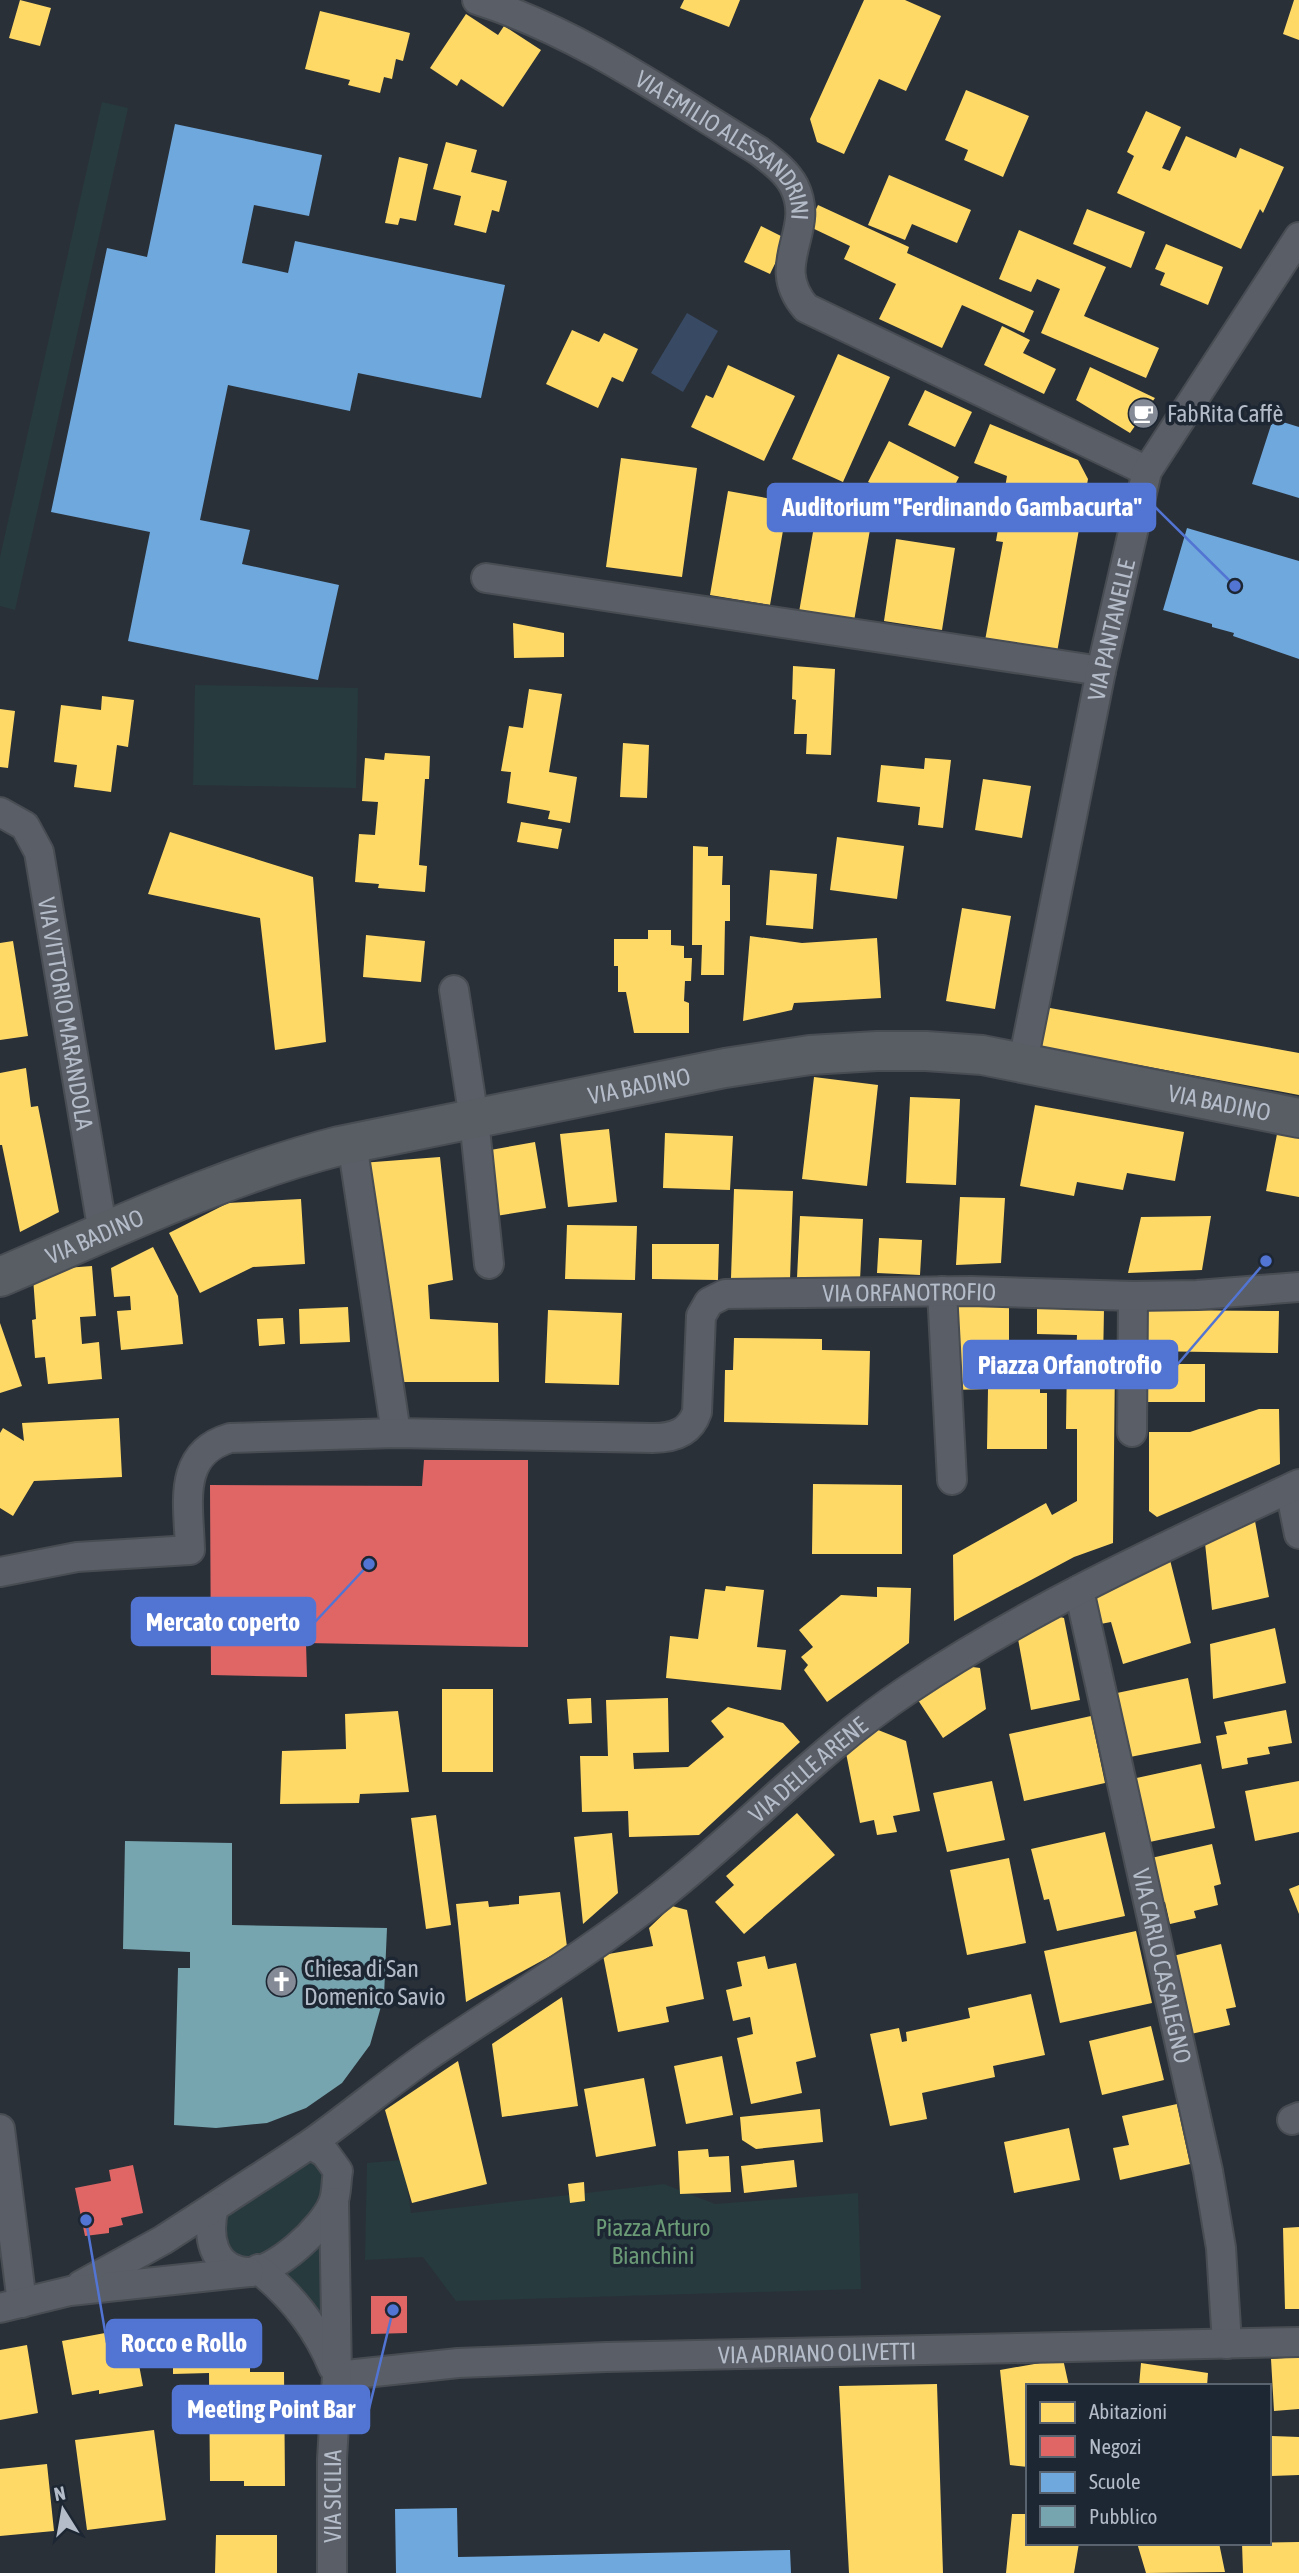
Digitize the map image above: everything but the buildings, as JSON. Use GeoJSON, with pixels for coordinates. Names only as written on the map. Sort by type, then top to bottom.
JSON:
{"type":"FeatureCollection","features":[{"type":"Feature","properties":{"kind":"street","name":"VIA EMILIO ALESSANDRINI"},"geometry":{"type":"LineString","coordinates":[[478,0],[541,23],[581,43],[759,151],[776,165],[794,187],[801,208],[790,279],[806,307],[1147,471]]}},
{"type":"Feature","properties":{"kind":"street","name":"VIA PANTANELLE"},"geometry":{"type":"LineString","coordinates":[[1023,1062],[1101,671],[1147,471],[1299,237]]}},
{"type":"Feature","properties":{"kind":"street"},"geometry":{"type":"LineString","coordinates":[[486,578],[1101,671]]}},
{"type":"Feature","properties":{"kind":"street","name":"VIA VITTORIO MARANDOLA"},"geometry":{"type":"LineString","coordinates":[[0,812],[25,826],[39,852],[103,1233]]}},
{"type":"Feature","properties":{"kind":"street"},"geometry":{"type":"LineString","coordinates":[[454,990],[474,1119],[489,1264]]}},
{"type":"Feature","properties":{"kind":"street","name":"VIA BADINO"},"geometry":{"type":"LineString","coordinates":[[0,1277],[252,1172],[303,1155],[725,1068],[823,1054],[926,1051],[982,1055],[1299,1118]]}},
{"type":"Feature","properties":{"kind":"street"},"geometry":{"type":"LineString","coordinates":[[0,1573],[77,1557],[190,1550],[191,1475],[200,1454],[218,1442],[244,1437],[396,1433],[352,1143]]}},
{"type":"Feature","properties":{"kind":"street","name":"VIA ORFANOTROFIO"},"geometry":{"type":"LineString","coordinates":[[396,1433],[666,1438],[686,1430],[694,1421],[697,1412],[701,1316],[709,1302],[734,1293],[942,1292],[1133,1296],[1299,1286]]}},
{"type":"Feature","properties":{"kind":"street"},"geometry":{"type":"LineString","coordinates":[[942,1292],[952,1480]]}},
{"type":"Feature","properties":{"kind":"street"},"geometry":{"type":"LineString","coordinates":[[1132,1432],[1133,1296]]}},
{"type":"Feature","properties":{"kind":"street"},"geometry":{"type":"LineString","coordinates":[[1294,1486],[1299,1534]]}},
{"type":"Feature","properties":{"kind":"street","name":"VIA DELLE ARENE"},"geometry":{"type":"LineString","coordinates":[[69,2291],[143,2252],[310,2144],[414,2066],[646,1908],[888,1703],[1005,1630],[1079,1590],[1294,1486]]}},
{"type":"Feature","properties":{"kind":"street","name":"VIA CARLO CASALEGNO"},"geometry":{"type":"LineString","coordinates":[[1079,1590],[1213,2198],[1221,2248],[1227,2344]]}},
{"type":"Feature","properties":{"kind":"street","name":"VIA SICILIA"},"geometry":{"type":"LineString","coordinates":[[332,2573],[332,2459],[337,2376],[334,2202],[342,2140],[353,2113]]}},
{"type":"Feature","properties":{"kind":"street"},"geometry":{"type":"LineString","coordinates":[[0,2129],[11,2306],[69,2291],[254,2271],[271,2265],[301,2243],[320,2223],[334,2202]]}},
{"type":"Feature","properties":{"kind":"street"},"geometry":{"type":"LineString","coordinates":[[310,2144],[325,2153],[338,2171]]}},
{"type":"Feature","properties":{"kind":"street"},"geometry":{"type":"LineString","coordinates":[[214,2207],[209,2231],[217,2254],[231,2266],[254,2271],[276,2283],[309,2323],[325,2348],[337,2376]]}},
{"type":"Feature","properties":{"kind":"street","name":"VIA ADRIANO OLIVETTI"},"geometry":{"type":"LineString","coordinates":[[337,2376],[477,2362],[606,2357],[1299,2342]]}},
{"type":"Feature","properties":{"kind":"green space"},"geometry":{"type":"Polygon","coordinates":[[[102,102],[128,108],[15,610],[0,606],[0,557],[102,102]]]}},
{"type":"Feature","properties":{"kind":"green space"},"geometry":{"type":"Polygon","coordinates":[[[195,685],[358,688],[356,788],[193,785],[195,685]]]}},
{"type":"Feature","properties":{"kind":"green space"},"geometry":{"type":"Polygon","coordinates":[[[309,2156],[328,2175],[325,2199],[311,2222],[269,2255],[249,2262],[227,2252],[223,2213],[309,2156]]]}},
{"type":"Feature","properties":{"kind":"green space","name":"Piazza Arturo Bianchini"},"geometry":{"type":"Polygon","coordinates":[[[403,2160],[411,2213],[664,2184],[715,2204],[858,2193],[861,2289],[456,2301],[423,2257],[365,2260],[367,2163],[403,2160]]]}},
{"type":"Feature","properties":{"kind":"green space"},"geometry":{"type":"Polygon","coordinates":[[[325,2235],[328,2327],[283,2278],[283,2266],[325,2235]]]}},
{"type":"Feature","properties":{"kind":"water"},"geometry":{"type":"Polygon","coordinates":[[[687,313],[718,331],[683,392],[651,373],[687,313]]]}},
{"type":"Feature","properties":{"kind":"place","name":"FabRita Caffè"},"geometry":{"type":"Point","coordinates":[1144,413]}},
{"type":"Feature","properties":{"kind":"place","name":"Auditorium \"Ferdinando Gambacurta\""},"geometry":{"type":"Point","coordinates":[1235,586]}},
{"type":"Feature","properties":{"kind":"place","name":"Piazza Orfanotrofio"},"geometry":{"type":"Point","coordinates":[1266,1261]}},
{"type":"Feature","properties":{"kind":"place","name":"Mercato coperto"},"geometry":{"type":"Point","coordinates":[369,1564]}},
{"type":"Feature","properties":{"kind":"place","name":"Chiesa di San Domenico Savio"},"geometry":{"type":"Point","coordinates":[281,1982]}},
{"type":"Feature","properties":{"kind":"place","name":"Rocco e Rollo"},"geometry":{"type":"Point","coordinates":[86,2220]}},
{"type":"Feature","properties":{"kind":"place","name":"Meeting Point Bar"},"geometry":{"type":"Point","coordinates":[393,2310]}}]}
